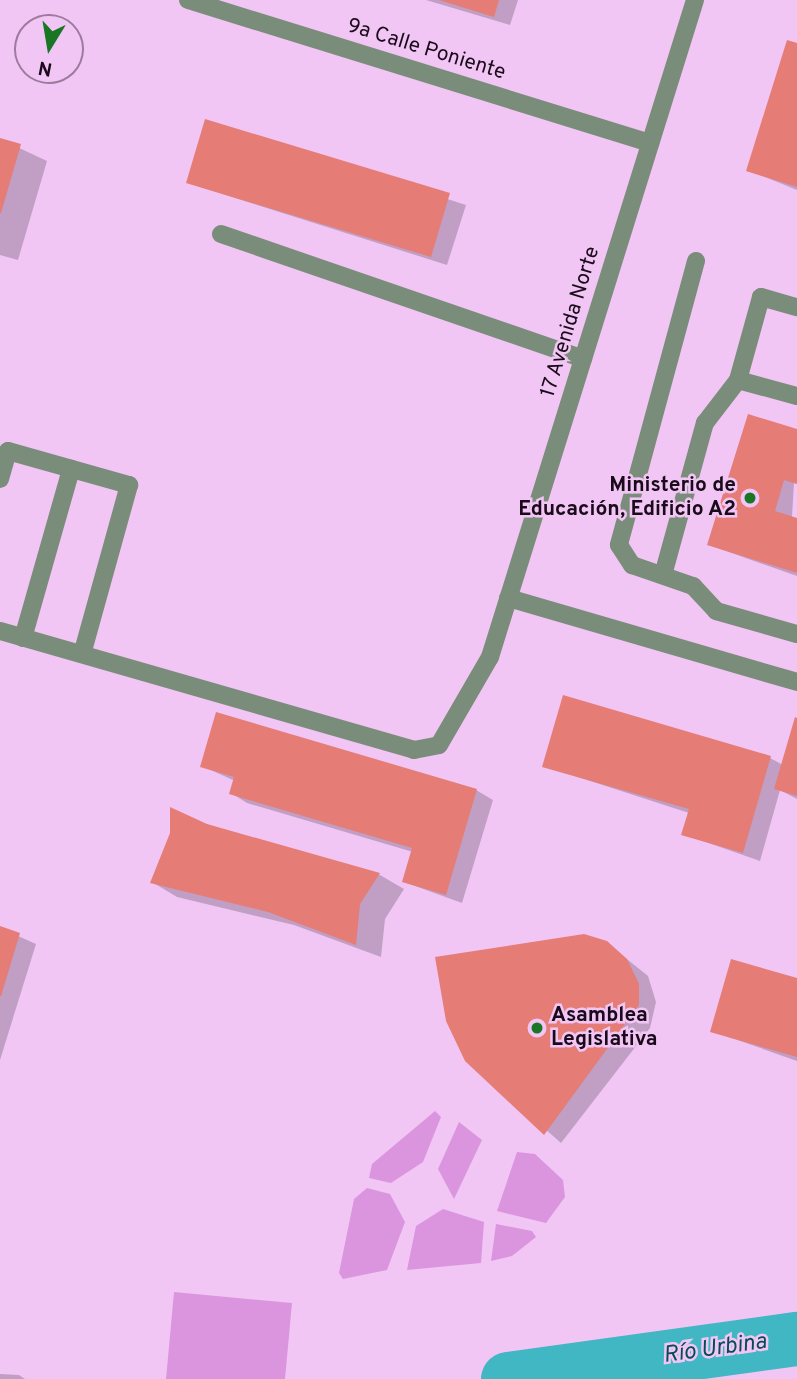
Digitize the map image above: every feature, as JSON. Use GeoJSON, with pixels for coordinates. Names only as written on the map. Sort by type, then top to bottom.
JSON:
{"type":"FeatureCollection","features":[{"type":"Feature","properties":{"kind":"street","name":"9a Calle Poniente"},"geometry":{"type":"LineString","coordinates":[[188,0],[650,143]]}},
{"type":"Feature","properties":{"kind":"street","name":"17 Avenida Norte"},"geometry":{"type":"LineString","coordinates":[[0,631],[414,750],[439,745],[490,657],[695,0]]}},
{"type":"Feature","properties":{"kind":"street"},"geometry":{"type":"LineString","coordinates":[[221,234],[583,359]]}},
{"type":"Feature","properties":{"kind":"street"},"geometry":{"type":"LineString","coordinates":[[696,261],[619,531],[628,562],[693,586],[716,611],[797,634]]}},
{"type":"Feature","properties":{"kind":"street"},"geometry":{"type":"LineString","coordinates":[[663,575],[705,423],[738,380],[761,297],[797,307]]}},
{"type":"Feature","properties":{"kind":"street"},"geometry":{"type":"LineString","coordinates":[[738,380],[797,396]]}},
{"type":"Feature","properties":{"kind":"street"},"geometry":{"type":"LineString","coordinates":[[0,479],[8,451],[130,485],[82,654]]}},
{"type":"Feature","properties":{"kind":"street"},"geometry":{"type":"LineString","coordinates":[[23,638],[71,470]]}},
{"type":"Feature","properties":{"kind":"street"},"geometry":{"type":"LineString","coordinates":[[508,598],[797,682]]}},
{"type":"Feature","properties":{"kind":"shaded area"},"geometry":{"type":"Polygon","coordinates":[[[435,1111],[441,1117],[423,1162],[391,1183],[369,1178],[372,1164],[435,1111]]]}},
{"type":"Feature","properties":{"kind":"shaded area"},"geometry":{"type":"Polygon","coordinates":[[[459,1122],[482,1140],[454,1199],[438,1169],[459,1122]]]}},
{"type":"Feature","properties":{"kind":"shaded area"},"geometry":{"type":"Polygon","coordinates":[[[517,1152],[535,1154],[563,1180],[565,1197],[546,1223],[497,1211],[517,1152]]]}},
{"type":"Feature","properties":{"kind":"shaded area"},"geometry":{"type":"Polygon","coordinates":[[[367,1188],[390,1194],[405,1222],[387,1270],[343,1279],[339,1273],[354,1199],[367,1188]]]}},
{"type":"Feature","properties":{"kind":"shaded area"},"geometry":{"type":"Polygon","coordinates":[[[443,1209],[484,1222],[481,1263],[407,1270],[416,1226],[443,1209]]]}},
{"type":"Feature","properties":{"kind":"shaded area"},"geometry":{"type":"Polygon","coordinates":[[[496,1224],[532,1231],[536,1237],[512,1256],[491,1261],[496,1224]]]}},
{"type":"Feature","properties":{"kind":"shaded area"},"geometry":{"type":"Polygon","coordinates":[[[174,1292],[292,1303],[285,1379],[166,1379],[174,1292]]]}},
{"type":"Feature","properties":{"kind":"building"},"geometry":{"type":"Polygon","coordinates":[[[439,0],[499,0],[494,17],[439,0]]]}},
{"type":"Feature","properties":{"kind":"building"},"geometry":{"type":"Polygon","coordinates":[[[787,40],[797,43],[797,187],[746,171],[787,40]]]}},
{"type":"Feature","properties":{"kind":"building"},"geometry":{"type":"Polygon","coordinates":[[[205,119],[450,193],[431,257],[186,183],[205,119]]]}},
{"type":"Feature","properties":{"kind":"building"},"geometry":{"type":"Polygon","coordinates":[[[0,138],[21,144],[1,213],[0,213],[0,138]]]}},
{"type":"Feature","properties":{"kind":"building","name":"Ministerio de Educación, Edificio A2"},"geometry":{"type":"Polygon","coordinates":[[[748,414],[797,429],[797,484],[784,480],[775,511],[797,518],[797,573],[707,545],[748,414]]]}},
{"type":"Feature","properties":{"kind":"building"},"geometry":{"type":"Polygon","coordinates":[[[563,695],[771,756],[743,853],[681,835],[689,809],[542,767],[563,695]]]}},
{"type":"Feature","properties":{"kind":"building"},"geometry":{"type":"Polygon","coordinates":[[[216,712],[477,789],[446,895],[402,882],[412,848],[229,794],[234,777],[200,767],[216,712]]]}},
{"type":"Feature","properties":{"kind":"building"},"geometry":{"type":"Polygon","coordinates":[[[795,717],[797,718],[797,796],[774,789],[795,717]]]}},
{"type":"Feature","properties":{"kind":"building"},"geometry":{"type":"Polygon","coordinates":[[[170,807],[207,824],[380,873],[360,904],[356,945],[268,912],[150,883],[170,833],[170,807]]]}},
{"type":"Feature","properties":{"kind":"building"},"geometry":{"type":"Polygon","coordinates":[[[0,926],[20,933],[1,996],[0,996],[0,926]]]}},
{"type":"Feature","properties":{"kind":"building","name":"Asamblea Legislativa"},"geometry":{"type":"Polygon","coordinates":[[[584,934],[607,941],[627,959],[639,984],[639,1005],[544,1135],[465,1061],[446,1021],[435,957],[584,934]]]}},
{"type":"Feature","properties":{"kind":"building"},"geometry":{"type":"Polygon","coordinates":[[[731,959],[797,978],[797,1057],[710,1032],[731,959]]]}},
{"type":"Feature","properties":{"kind":"waterway","name":"Río Urbina"},"geometry":{"type":"LineString","coordinates":[[508,1379],[797,1339]]}},
{"type":"Feature","properties":{"kind":"place","name":"Ministerio de Educación, Edificio A2"},"geometry":{"type":"Point","coordinates":[750,498]}},
{"type":"Feature","properties":{"kind":"place","name":"Asamblea Legislativa"},"geometry":{"type":"Point","coordinates":[537,1028]}}]}
